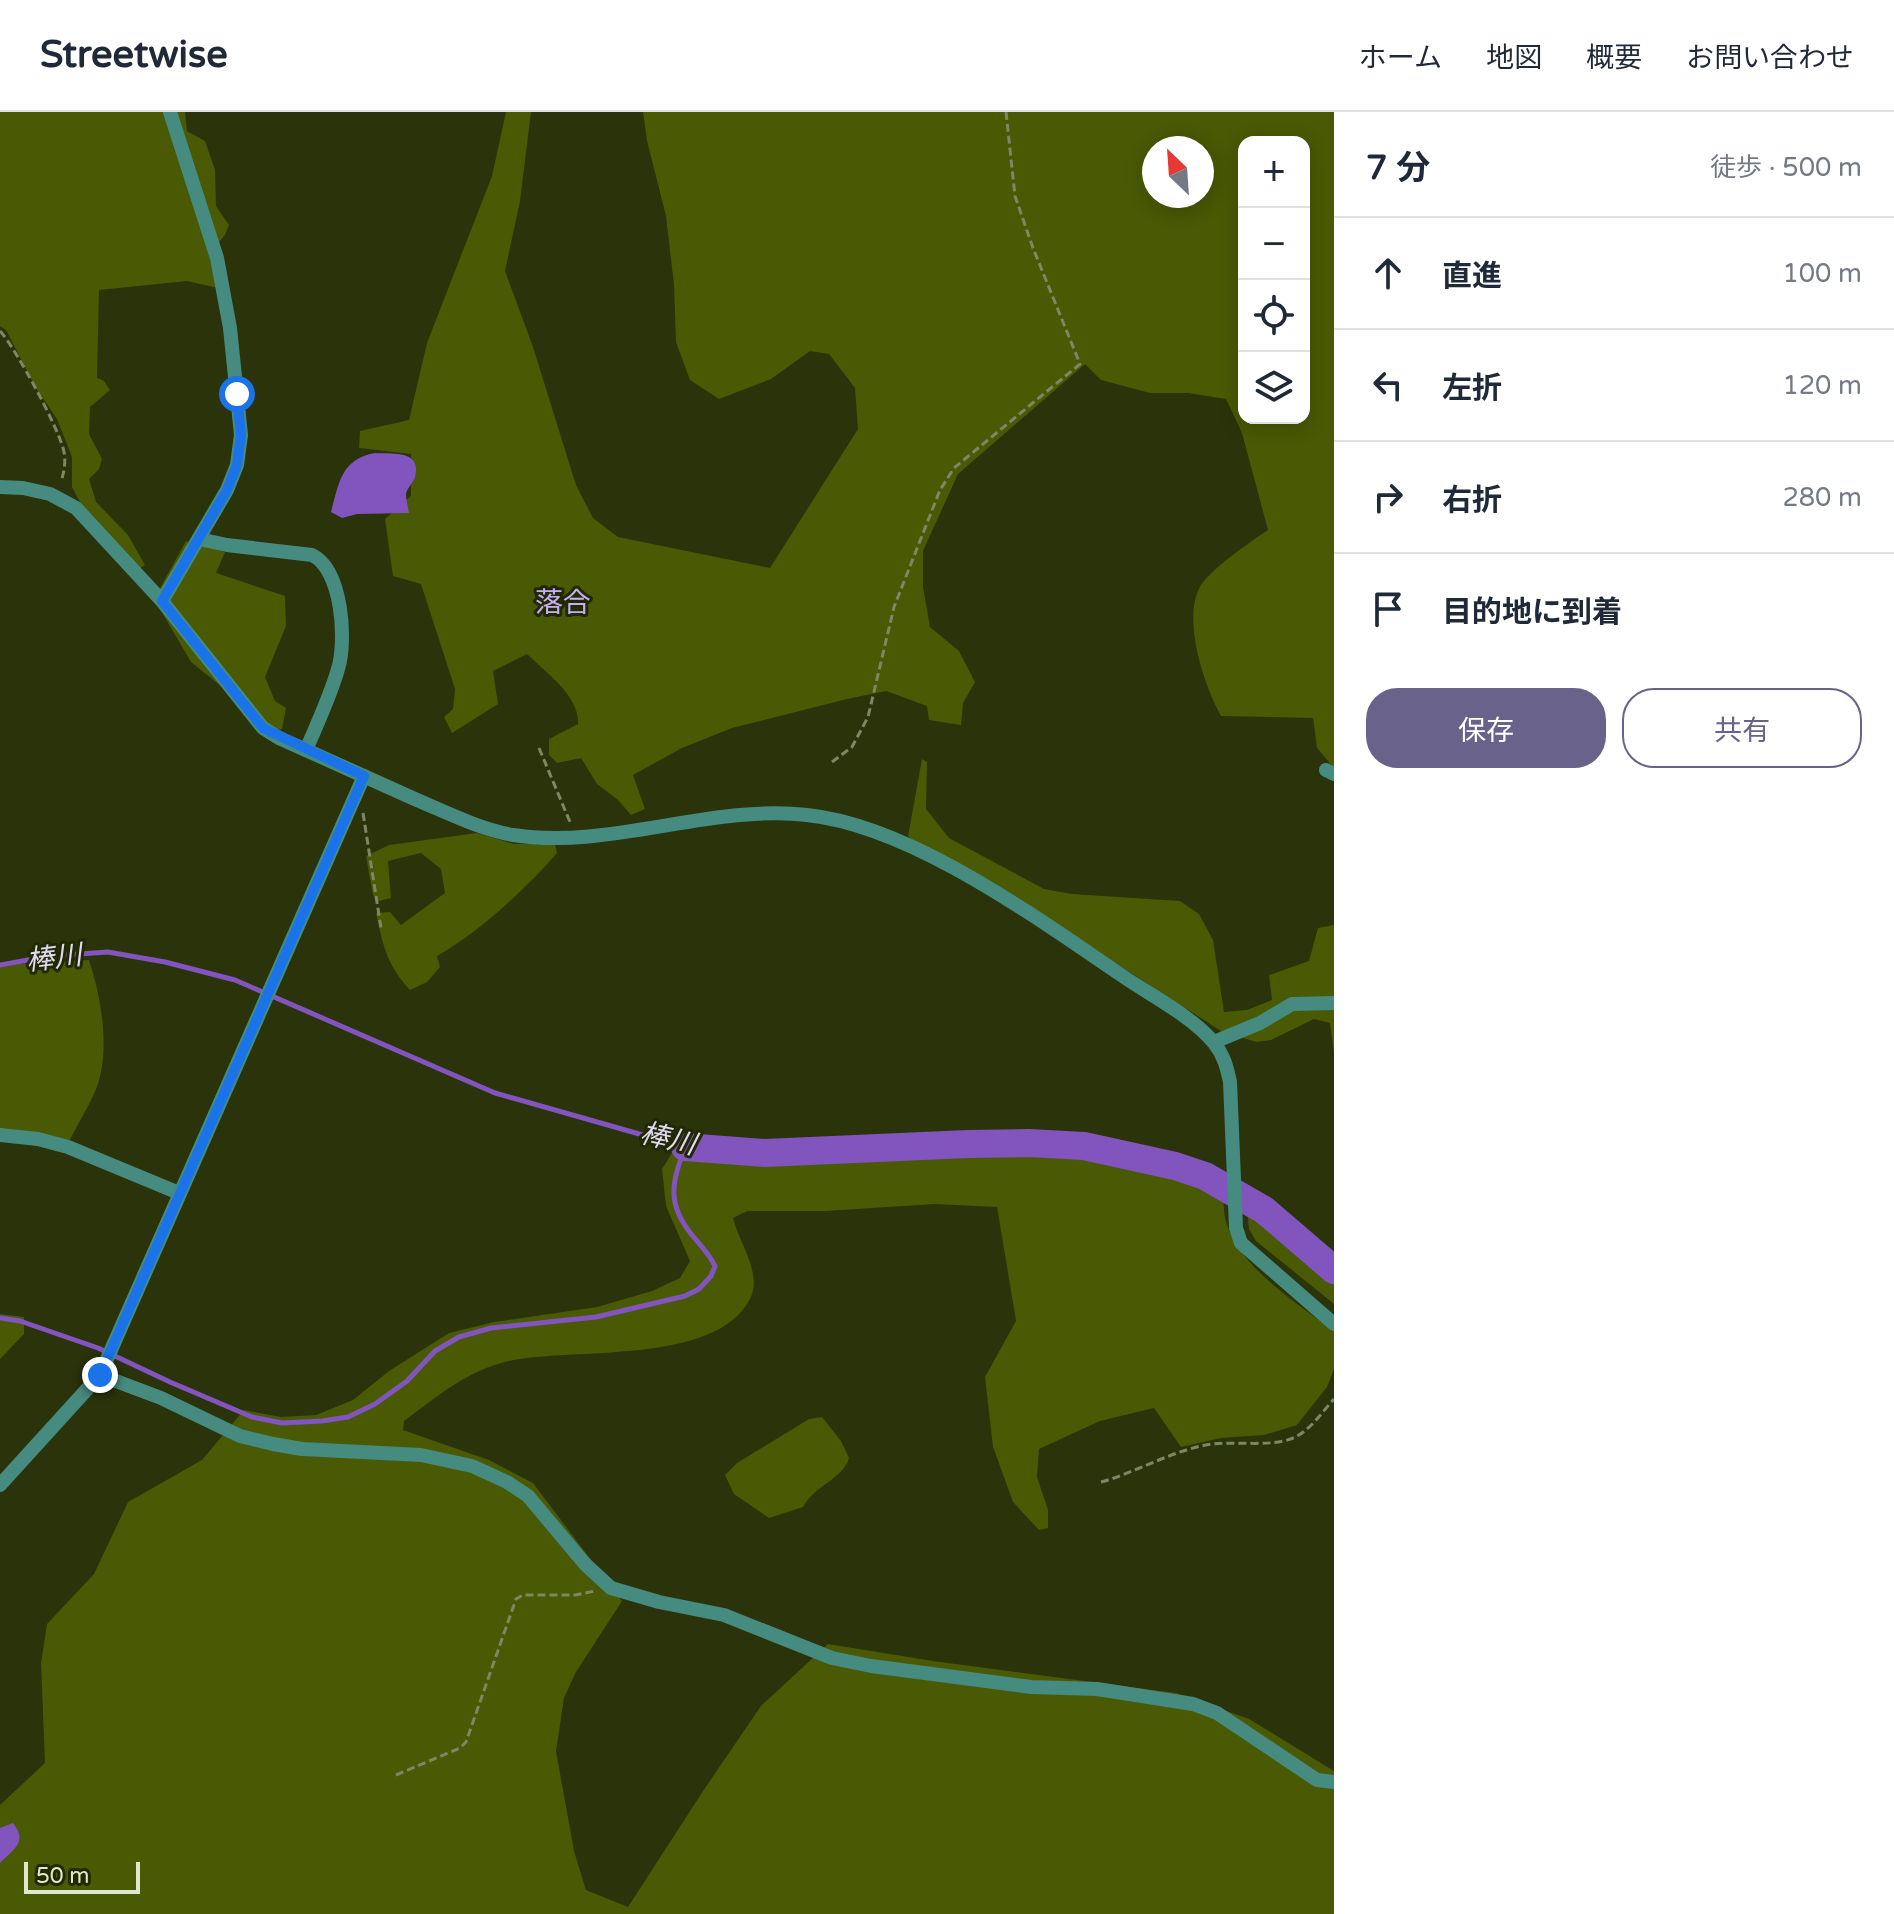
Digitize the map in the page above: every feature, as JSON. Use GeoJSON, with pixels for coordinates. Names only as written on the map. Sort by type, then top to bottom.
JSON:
{"type":"FeatureCollection","features":[{"type":"Feature","properties":{"kind":"street"},"geometry":{"type":"LineString","coordinates":[[162,601],[227,490],[237,465],[241,435],[230,328],[217,258],[170,112]]}},
{"type":"Feature","properties":{"kind":"street"},"geometry":{"type":"LineString","coordinates":[[0,487],[23,488],[57,498],[76,508],[162,601],[252,718],[279,738],[306,750],[361,783],[479,827],[546,839],[769,814],[806,814],[841,821],[928,855],[1028,913],[1183,1017],[1214,1042],[1225,1061],[1230,1082],[1236,1228],[1241,1243],[1334,1324]]}},
{"type":"Feature","properties":{"kind":"street"},"geometry":{"type":"LineString","coordinates":[[199,539],[312,555],[321,559],[331,573],[342,650],[339,668],[306,750]]}},
{"type":"Feature","properties":{"kind":"street"},"geometry":{"type":"LineString","coordinates":[[0,1485],[100,1375],[361,783]]}},
{"type":"Feature","properties":{"kind":"street"},"geometry":{"type":"LineString","coordinates":[[1214,1042],[1260,1023],[1292,1004],[1334,1003]]}},
{"type":"Feature","properties":{"kind":"street"},"geometry":{"type":"LineString","coordinates":[[0,1135],[38,1139],[68,1147],[179,1193]]}},
{"type":"Feature","properties":{"kind":"street"},"geometry":{"type":"LineString","coordinates":[[100,1375],[161,1398],[240,1436],[302,1449],[421,1455],[472,1466],[507,1482],[528,1496],[605,1585],[659,1602],[724,1615],[796,1641],[832,1658],[871,1666],[1031,1687],[1097,1689],[1193,1704],[1217,1713],[1317,1780],[1334,1782]]}},
{"type":"Feature","properties":{"kind":"path"},"geometry":{"type":"LineString","coordinates":[[832,762],[852,747],[868,717],[894,607],[940,490],[954,468],[1080,364],[1015,196],[1006,112]]}},
{"type":"Feature","properties":{"kind":"path"},"geometry":{"type":"LineString","coordinates":[[0,331],[64,448],[64,471],[57,498]]}},
{"type":"Feature","properties":{"kind":"path"},"geometry":{"type":"LineString","coordinates":[[539,748],[572,826]]}},
{"type":"Feature","properties":{"kind":"path"},"geometry":{"type":"LineString","coordinates":[[361,783],[381,928]]}},
{"type":"Feature","properties":{"kind":"path"},"geometry":{"type":"LineString","coordinates":[[1101,1482],[1176,1452],[1224,1442],[1292,1439],[1304,1431],[1334,1399]]}},
{"type":"Feature","properties":{"kind":"path"},"geometry":{"type":"LineString","coordinates":[[396,1775],[460,1748],[466,1742],[516,1599],[523,1595],[590,1593],[605,1585]]}},
{"type":"Feature","properties":{"kind":"green space"},"geometry":{"type":"Polygon","coordinates":[[[0,112],[185,112],[187,131],[205,141],[215,170],[216,206],[229,225],[210,253],[218,288],[187,281],[99,290],[97,378],[104,381],[110,390],[90,407],[89,434],[102,459],[99,469],[89,479],[96,502],[128,535],[145,565],[139,569],[81,504],[72,487],[72,457],[57,419],[36,388],[6,330],[0,326],[0,112]]]}},
{"type":"Feature","properties":{"kind":"green space"},"geometry":{"type":"Polygon","coordinates":[[[506,112],[531,112],[520,201],[505,271],[533,347],[576,485],[593,518],[618,537],[770,568],[858,429],[855,388],[829,354],[810,351],[771,379],[719,399],[690,380],[676,342],[674,285],[666,216],[643,112],[1334,112],[1334,768],[1317,748],[1313,718],[1221,716],[1202,670],[1193,615],[1201,585],[1222,563],[1268,530],[1242,433],[1226,399],[1188,393],[1150,393],[1101,380],[1085,364],[958,474],[923,551],[923,587],[930,627],[959,651],[975,682],[963,703],[961,725],[929,720],[927,706],[886,691],[732,728],[682,748],[633,775],[645,809],[631,815],[597,784],[581,758],[557,763],[549,755],[549,739],[578,724],[577,714],[560,685],[527,654],[493,671],[498,704],[452,733],[444,717],[453,709],[455,689],[421,584],[393,576],[385,519],[411,496],[411,454],[359,448],[360,431],[409,420],[427,343],[492,176],[506,112]]]}},
{"type":"Feature","properties":{"kind":"green space"},"geometry":{"type":"Polygon","coordinates":[[[186,541],[225,552],[216,573],[285,596],[286,626],[265,677],[275,701],[286,708],[282,729],[275,730],[191,662],[154,599],[186,541]]]}},
{"type":"Feature","properties":{"kind":"green space"},"geometry":{"type":"Polygon","coordinates":[[[922,759],[927,762],[926,809],[949,838],[1044,889],[1072,894],[1180,901],[1199,914],[1213,940],[1224,1012],[1247,1010],[1272,1000],[1269,975],[1309,961],[1318,928],[1334,925],[1334,1053],[1330,1023],[1314,1019],[1271,1040],[1256,1042],[1221,1031],[1094,949],[914,843],[908,836],[922,759]]]}},
{"type":"Feature","properties":{"kind":"green space"},"geometry":{"type":"Polygon","coordinates":[[[477,833],[514,844],[555,844],[557,853],[501,909],[437,956],[440,967],[427,982],[410,990],[387,954],[376,913],[390,912],[401,925],[445,893],[441,869],[421,853],[388,861],[391,898],[379,901],[373,895],[366,856],[389,845],[477,833]]]}},
{"type":"Feature","properties":{"kind":"green space"},"geometry":{"type":"Polygon","coordinates":[[[89,960],[99,1001],[104,1044],[99,1081],[92,1098],[70,1140],[0,1141],[0,965],[89,960]]]}},
{"type":"Feature","properties":{"kind":"green space"},"geometry":{"type":"Polygon","coordinates":[[[983,1134],[1044,1137],[1135,1150],[1223,1174],[1225,1219],[1234,1241],[1258,1271],[1334,1331],[1334,1369],[1327,1387],[1297,1425],[1264,1435],[1221,1438],[1181,1447],[1154,1408],[1100,1421],[1039,1449],[1037,1477],[1048,1510],[1048,1528],[1039,1530],[1013,1502],[993,1447],[985,1377],[1016,1321],[997,1207],[935,1204],[826,1211],[747,1211],[733,1218],[752,1269],[754,1279],[750,1299],[732,1320],[707,1335],[640,1350],[509,1361],[467,1377],[441,1393],[404,1421],[403,1430],[489,1460],[533,1483],[622,1601],[576,1672],[564,1698],[556,1751],[574,1851],[586,1890],[628,1907],[761,1706],[828,1644],[1176,1693],[1249,1719],[1334,1771],[1334,1914],[0,1914],[0,1805],[45,1763],[41,1663],[47,1624],[94,1574],[128,1502],[202,1460],[244,1410],[281,1417],[316,1415],[353,1400],[389,1371],[449,1333],[494,1322],[597,1307],[652,1291],[680,1278],[690,1261],[666,1206],[662,1169],[674,1150],[686,1142],[823,1145],[983,1134]]]}},
{"type":"Feature","properties":{"kind":"green space"},"geometry":{"type":"Polygon","coordinates":[[[1250,1207],[1334,1275],[1334,1304],[1256,1241],[1249,1229],[1247,1210],[1250,1207]]]}},
{"type":"Feature","properties":{"kind":"green space"},"geometry":{"type":"Polygon","coordinates":[[[0,1314],[24,1317],[24,1334],[0,1359],[0,1314]]]}},
{"type":"Feature","properties":{"kind":"green space"},"geometry":{"type":"Polygon","coordinates":[[[822,1417],[841,1441],[849,1458],[841,1472],[808,1499],[803,1507],[769,1518],[734,1494],[725,1475],[737,1463],[809,1419],[822,1417]]]}},
{"type":"Feature","properties":{"kind":"shaded area"},"geometry":{"type":"Polygon","coordinates":[[[375,453],[404,455],[414,462],[415,477],[406,494],[409,513],[357,514],[342,518],[331,512],[339,482],[348,467],[364,456],[375,453]]]}},
{"type":"Feature","properties":{"kind":"shaded area"},"geometry":{"type":"Polygon","coordinates":[[[13,1823],[19,1840],[0,1863],[0,1828],[13,1823]]]}},
{"type":"Feature","properties":{"kind":"waterway"},"geometry":{"type":"LineString","coordinates":[[0,965],[50,956],[108,952],[165,962],[235,980],[495,1093],[685,1147],[675,1182],[675,1203],[684,1224],[715,1266],[711,1276],[699,1289],[685,1296],[596,1317],[491,1328],[459,1337],[435,1351],[407,1381],[375,1404],[348,1417],[322,1421],[282,1423],[252,1417],[98,1348],[20,1321],[0,1318]]}},
{"type":"Feature","properties":{"kind":"waterway","name":"棒川"},"geometry":{"type":"LineString","coordinates":[[685,1147],[765,1153],[968,1144],[1084,1146],[1175,1166],[1205,1176],[1264,1210],[1334,1270]]}},
{"type":"Feature","properties":{"kind":"district","name":"落合"},"geometry":{"type":"Point","coordinates":[563,603]}},
{"type":"Feature","properties":{"kind":"route"},"geometry":{"type":"LineString","coordinates":[[100,1375],[364,776],[263,728],[162,601],[227,490],[237,465],[241,435],[237,394]]}}]}
